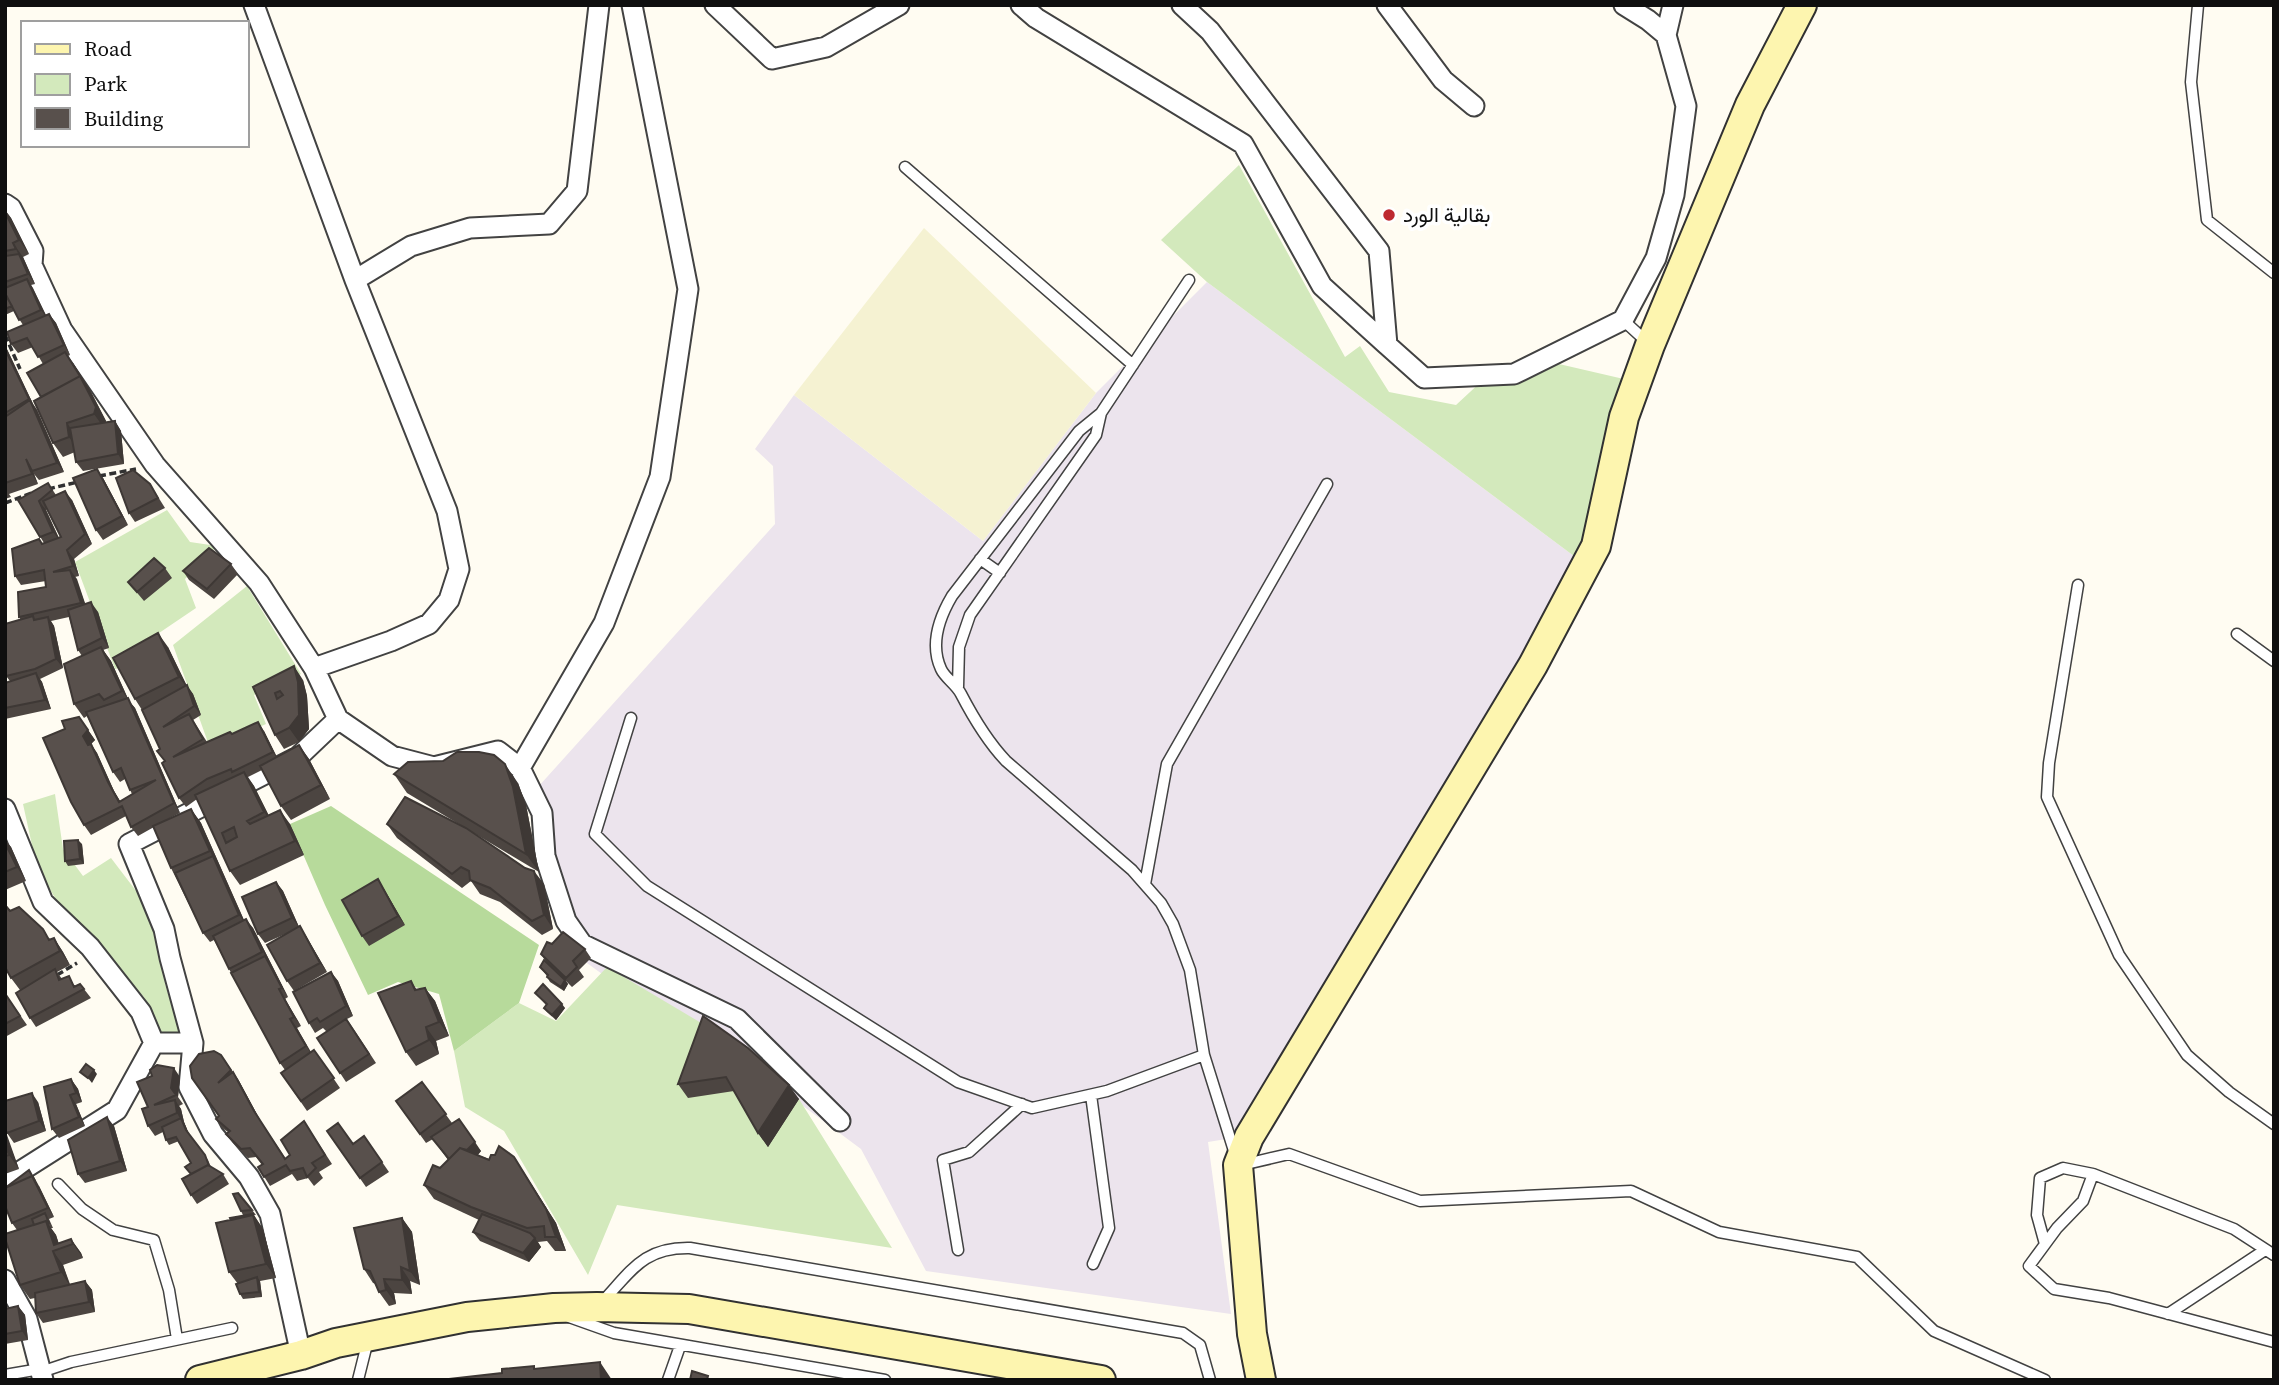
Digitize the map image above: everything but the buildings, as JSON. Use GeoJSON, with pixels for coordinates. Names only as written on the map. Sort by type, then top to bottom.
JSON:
{"type":"FeatureCollection","features":[{"type":"Feature","properties":{"kind":"street"},"geometry":{"type":"LineString","coordinates":[[254,5],[355,281],[447,511],[459,569],[449,600],[429,624],[391,641],[314,668]]}},
{"type":"Feature","properties":{"kind":"street"},"geometry":{"type":"LineString","coordinates":[[355,281],[411,246],[470,228],[549,224],[577,191],[599,5]]}},
{"type":"Feature","properties":{"kind":"street"},"geometry":{"type":"LineString","coordinates":[[520,768],[604,623],[660,477],[688,289],[632,5]]}},
{"type":"Feature","properties":{"kind":"street"},"geometry":{"type":"LineString","coordinates":[[715,5],[772,59],[826,47],[899,5]]}},
{"type":"Feature","properties":{"kind":"street"},"geometry":{"type":"LineString","coordinates":[[1021,5],[1037,18],[1243,144],[1322,286],[1424,378],[1514,374],[1623,320],[1656,258],[1674,195],[1686,106],[1666,35],[1673,5]]}},
{"type":"Feature","properties":{"kind":"street"},"geometry":{"type":"LineString","coordinates":[[1182,5],[1210,31],[1379,251],[1387,345]]}},
{"type":"Feature","properties":{"kind":"street"},"geometry":{"type":"LineString","coordinates":[[1387,5],[1443,80],[1474,106]]}},
{"type":"Feature","properties":{"kind":"street"},"geometry":{"type":"LineString","coordinates":[[1624,5],[1666,35]]}},
{"type":"Feature","properties":{"kind":"street"},"geometry":{"type":"LineString","coordinates":[[1261,1380],[1252,1334],[1238,1166],[1249,1137],[1533,665],[1596,546],[1624,417],[1650,345],[1750,105],[1802,5]]}},
{"type":"Feature","properties":{"kind":"street"},"geometry":{"type":"LineString","coordinates":[[5,204],[11,208],[33,251],[32,265],[62,330],[155,465],[259,583],[314,668],[338,719],[392,756],[434,767],[498,751],[520,768],[542,813],[545,856],[566,921],[583,944],[737,1019],[840,1121]]}},
{"type":"Feature","properties":{"kind":"street"},"geometry":{"type":"LineString","coordinates":[[301,1355],[270,1214],[248,1177],[213,1134],[189,1087],[193,1043],[164,929],[129,844],[298,757],[338,719]]}},
{"type":"Feature","properties":{"kind":"street"},"geometry":{"type":"LineString","coordinates":[[5,809],[43,902],[94,953],[141,1012],[154,1043]]}},
{"type":"Feature","properties":{"kind":"street"},"geometry":{"type":"LineString","coordinates":[[154,1043],[193,1043]]}},
{"type":"Feature","properties":{"kind":"street"},"geometry":{"type":"LineString","coordinates":[[5,1181],[117,1110],[154,1043]]}},
{"type":"Feature","properties":{"kind":"street"},"geometry":{"type":"LineString","coordinates":[[5,1280],[27,1319],[41,1374]]}},
{"type":"Feature","properties":{"kind":"street"},"geometry":{"type":"LineString","coordinates":[[201,1380],[301,1355],[336,1343],[467,1317],[554,1308],[597,1307],[689,1309],[1101,1380]]}},
{"type":"Feature","properties":{"kind":"lane"},"geometry":{"type":"LineString","coordinates":[[2197,5],[2191,82],[2207,219],[2274,273]]}},
{"type":"Feature","properties":{"kind":"lane"},"geometry":{"type":"LineString","coordinates":[[905,167],[1133,365]]}},
{"type":"Feature","properties":{"kind":"lane"},"geometry":{"type":"LineString","coordinates":[[1189,280],[1101,413],[1079,431],[951,596],[936,640],[942,671],[958,687],[982,733],[1006,761],[1145,884],[1161,903],[1183,947],[1190,970],[1204,1055],[1238,1166],[1289,1154],[1420,1201],[1631,1191],[1718,1233],[1857,1257],[1934,1331],[2045,1380]]}},
{"type":"Feature","properties":{"kind":"lane"},"geometry":{"type":"LineString","coordinates":[[1623,320],[1650,345]]}},
{"type":"Feature","properties":{"kind":"lane"},"geometry":{"type":"LineString","coordinates":[[958,687],[957,659],[970,615],[1096,435],[1101,413]]}},
{"type":"Feature","properties":{"kind":"lane"},"geometry":{"type":"LineString","coordinates":[[1145,884],[1167,764],[1327,484]]}},
{"type":"Feature","properties":{"kind":"lane"},"geometry":{"type":"LineString","coordinates":[[980,559],[1000,573]]}},
{"type":"Feature","properties":{"kind":"lane"},"geometry":{"type":"LineString","coordinates":[[2078,585],[2049,763],[2047,797],[2119,955],[2187,1055],[2229,1092],[2274,1124]]}},
{"type":"Feature","properties":{"kind":"lane"},"geometry":{"type":"LineString","coordinates":[[2237,634],[2274,662]]}},
{"type":"Feature","properties":{"kind":"lane"},"geometry":{"type":"LineString","coordinates":[[631,718],[595,834],[647,886],[958,1082],[1032,1108],[1107,1091],[1204,1055]]}},
{"type":"Feature","properties":{"kind":"lane"},"geometry":{"type":"LineString","coordinates":[[1090,1095],[1109,1228],[1093,1264]]}},
{"type":"Feature","properties":{"kind":"lane"},"geometry":{"type":"LineString","coordinates":[[958,1250],[943,1160],[969,1152],[1022,1104]]}},
{"type":"Feature","properties":{"kind":"lane"},"geometry":{"type":"LineString","coordinates":[[2045,1244],[2037,1215],[2040,1178],[2063,1168],[2092,1174],[2234,1229],[2269,1253],[2168,1314]]}},
{"type":"Feature","properties":{"kind":"lane"},"geometry":{"type":"LineString","coordinates":[[2092,1174],[2083,1201],[2057,1228],[2029,1266],[2054,1289],[2109,1298],[2274,1342]]}},
{"type":"Feature","properties":{"kind":"lane"},"geometry":{"type":"LineString","coordinates":[[58,1184],[82,1209],[113,1230],[154,1240],[169,1290],[177,1339]]}},
{"type":"Feature","properties":{"kind":"lane"},"geometry":{"type":"LineString","coordinates":[[597,1307],[642,1260],[667,1250],[690,1248],[1183,1333],[1200,1345],[1210,1380]]}},
{"type":"Feature","properties":{"kind":"lane"},"geometry":{"type":"LineString","coordinates":[[554,1308],[596,1328],[680,1346],[885,1380]]}},
{"type":"Feature","properties":{"kind":"lane"},"geometry":{"type":"LineString","coordinates":[[5,1376],[41,1374],[71,1362],[232,1328]]}},
{"type":"Feature","properties":{"kind":"lane"},"geometry":{"type":"LineString","coordinates":[[358,1380],[369,1336]]}},
{"type":"Feature","properties":{"kind":"lane"},"geometry":{"type":"LineString","coordinates":[[668,1380],[680,1346]]}},
{"type":"Feature","properties":{"kind":"path"},"geometry":{"type":"LineString","coordinates":[[5,335],[20,369]]}},
{"type":"Feature","properties":{"kind":"path"},"geometry":{"type":"LineString","coordinates":[[90,479],[155,465]]}},
{"type":"Feature","properties":{"kind":"path"},"geometry":{"type":"LineString","coordinates":[[5,503],[78,481]]}},
{"type":"Feature","properties":{"kind":"path"},"geometry":{"type":"LineString","coordinates":[[53,978],[94,953]]}},
{"type":"Feature","properties":{"kind":"shaded area"},"geometry":{"type":"Polygon","coordinates":[[[924,228],[1096,393],[983,541],[794,395],[924,228]]]}},
{"type":"Feature","properties":{"kind":"shaded area"},"geometry":{"type":"Polygon","coordinates":[[[1207,282],[1590,568],[1251,1135],[1208,1142],[1231,1314],[926,1271],[861,1149],[714,1040],[609,979],[569,950],[529,797],[775,524],[773,466],[755,449],[794,395],[983,541],[1096,393],[1207,282]]]}},
{"type":"Feature","properties":{"kind":"green space"},"geometry":{"type":"Polygon","coordinates":[[[1239,165],[1345,357],[1360,346],[1389,392],[1456,405],[1484,379],[1559,364],[1641,383],[1590,568],[1207,282],[1161,240],[1239,165]]]}},
{"type":"Feature","properties":{"kind":"green space"},"geometry":{"type":"Polygon","coordinates":[[[167,510],[190,542],[217,546],[185,579],[196,608],[131,652],[132,664],[115,669],[75,562],[167,510]]]}},
{"type":"Feature","properties":{"kind":"green space"},"geometry":{"type":"Polygon","coordinates":[[[247,586],[301,674],[254,695],[266,724],[210,748],[173,645],[247,586]]]}},
{"type":"Feature","properties":{"kind":"green space"},"geometry":{"type":"Polygon","coordinates":[[[55,794],[63,849],[83,876],[111,858],[159,921],[165,984],[181,1033],[161,1035],[144,997],[60,906],[37,868],[23,804],[55,794]]]}},
{"type":"Feature","properties":{"kind":"green space"},"geometry":{"type":"Polygon","coordinates":[[[331,806],[539,945],[519,1003],[454,1051],[439,994],[398,982],[368,995],[290,824],[331,806]]]}},
{"type":"Feature","properties":{"kind":"green space"},"geometry":{"type":"Polygon","coordinates":[[[607,967],[713,1030],[735,1091],[799,1099],[892,1248],[617,1205],[588,1275],[504,1131],[465,1107],[454,1051],[519,1003],[556,1021],[607,967]]]}},
{"type":"Feature","properties":{"kind":"place","name":"بقالية الورد"},"geometry":{"type":"Point","coordinates":[1389,215]}}]}
